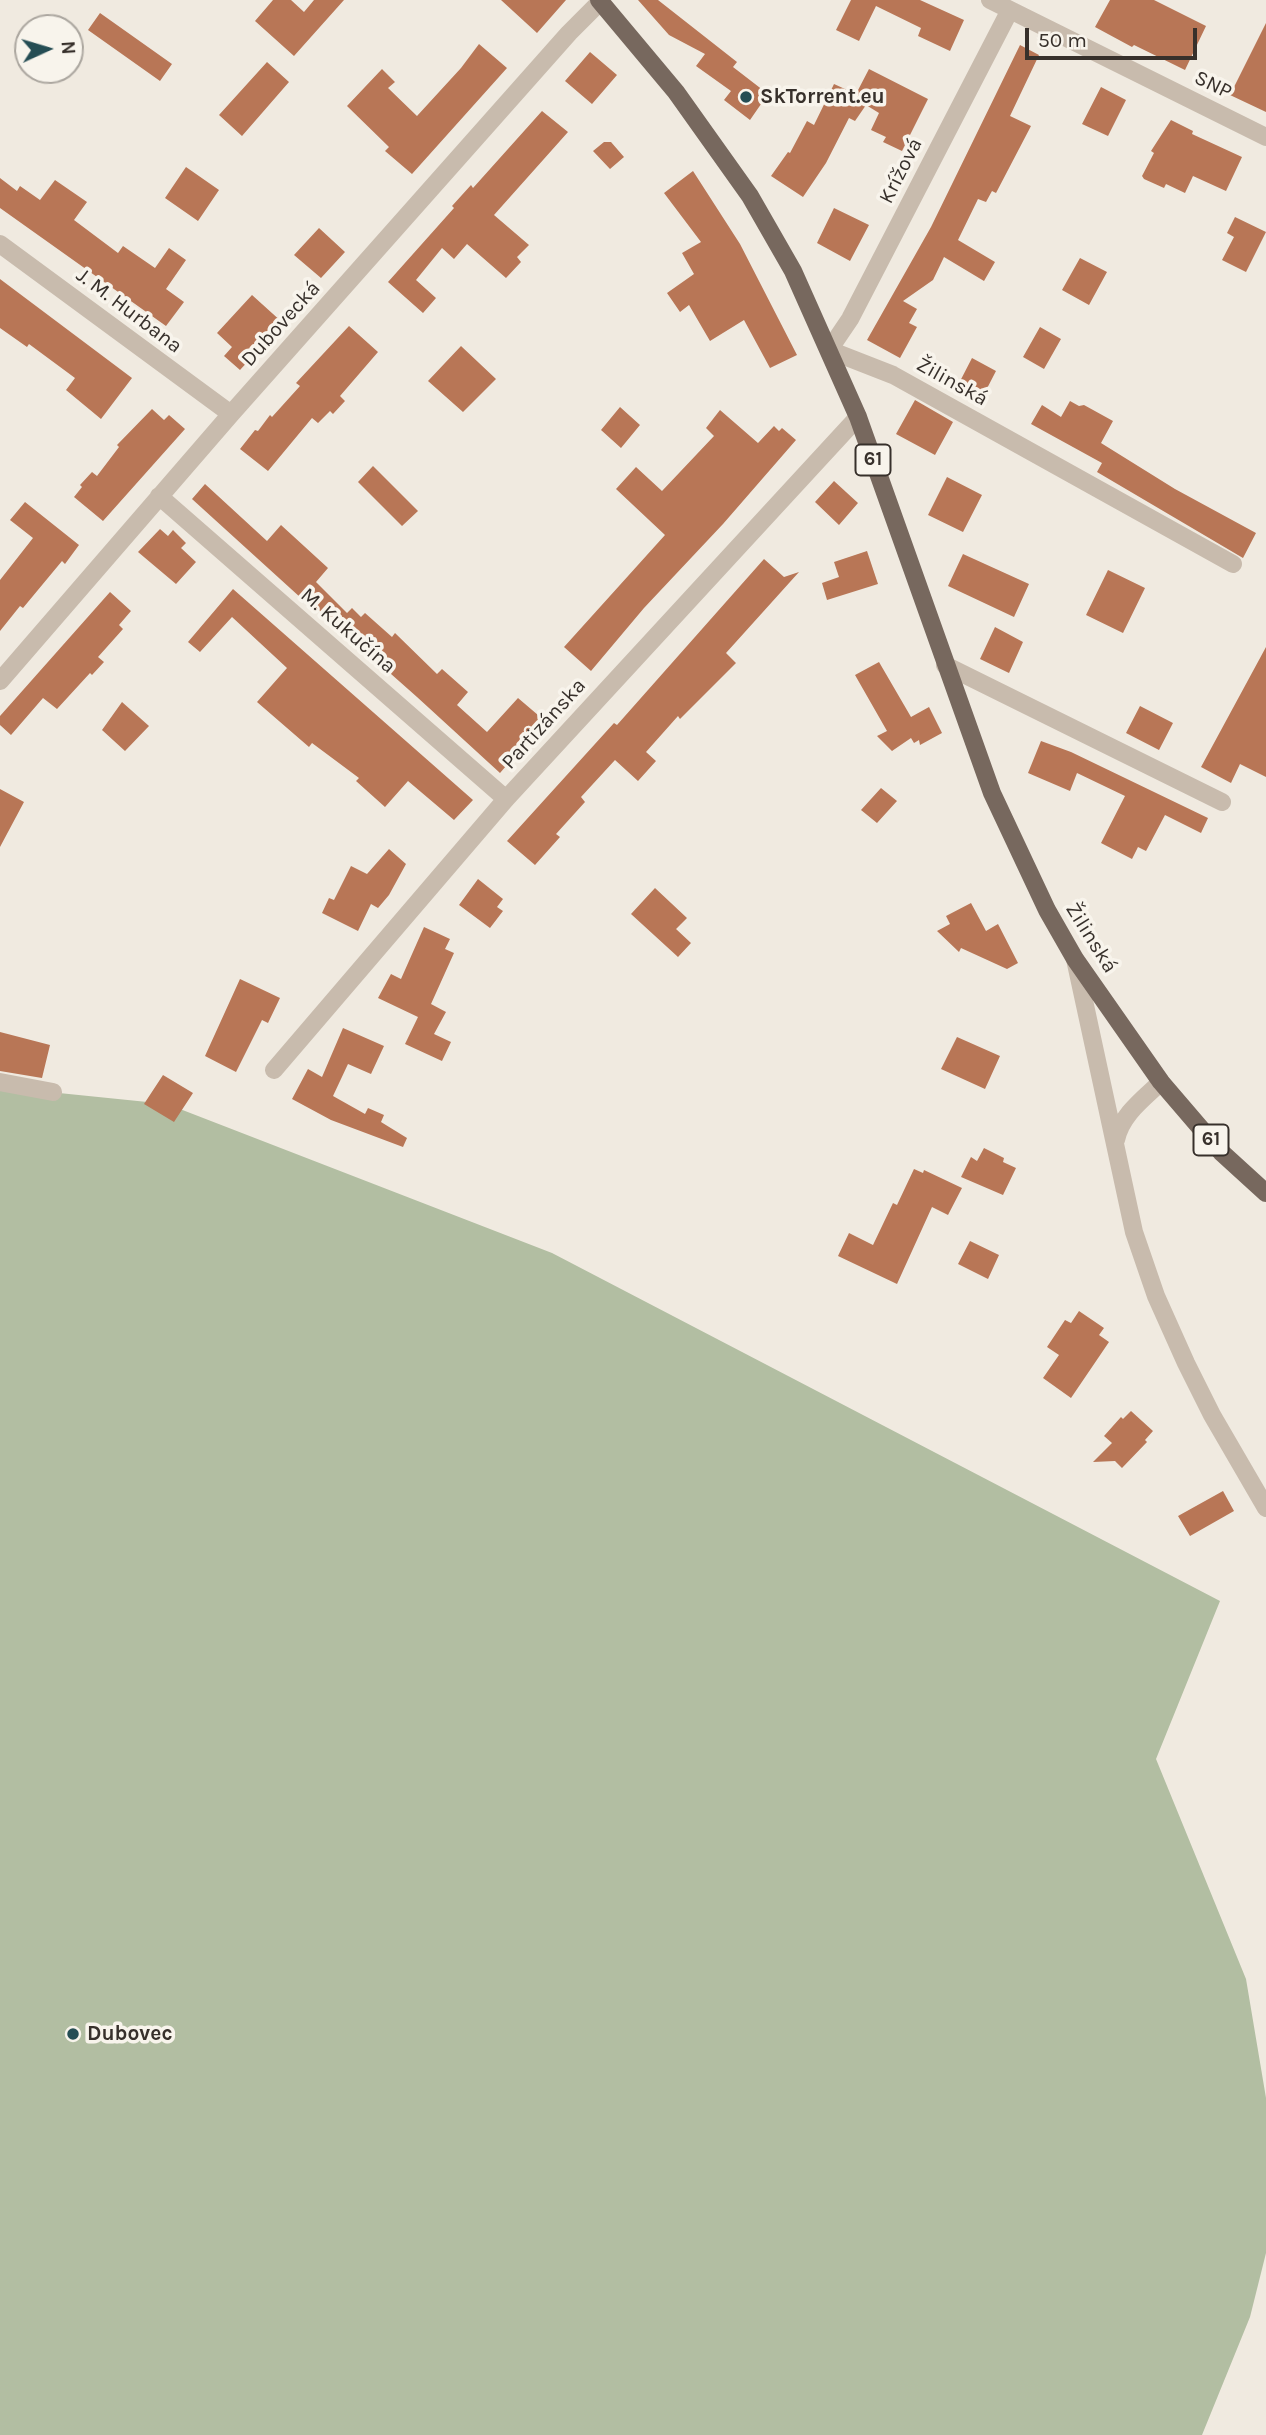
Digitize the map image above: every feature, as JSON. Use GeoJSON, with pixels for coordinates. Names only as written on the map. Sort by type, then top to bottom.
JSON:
{"type":"FeatureCollection","features":[{"type":"Feature","properties":{"kind":"main road","name":"Žilinská"},"geometry":{"type":"LineString","coordinates":[[600,1],[676,92],[750,196],[793,271],[858,417],[997,805],[1047,910],[1075,959],[1161,1082],[1221,1152],[1266,1193]]}},
{"type":"Feature","properties":{"kind":"street","name":"SNP"},"geometry":{"type":"LineString","coordinates":[[989,0],[1266,137]]}},
{"type":"Feature","properties":{"kind":"street","name":"Dubovecká"},"geometry":{"type":"LineString","coordinates":[[0,681],[231,414],[559,43],[600,1]]}},
{"type":"Feature","properties":{"kind":"street","name":"Krížová"},"geometry":{"type":"LineString","coordinates":[[829,350],[850,320],[1010,10]]}},
{"type":"Feature","properties":{"kind":"street","name":"J. M. Hurbana"},"geometry":{"type":"LineString","coordinates":[[0,244],[231,414]]}},
{"type":"Feature","properties":{"kind":"street","name":"Žilinská"},"geometry":{"type":"LineString","coordinates":[[829,350],[893,375],[1233,565]]}},
{"type":"Feature","properties":{"kind":"street","name":"Partizánska"},"geometry":{"type":"LineString","coordinates":[[274,1070],[506,799],[858,417]]}},
{"type":"Feature","properties":{"kind":"street","name":"M. Kukučína"},"geometry":{"type":"LineString","coordinates":[[159,496],[506,799]]}},
{"type":"Feature","properties":{"kind":"street"},"geometry":{"type":"LineString","coordinates":[[945,665],[1222,802]]}},
{"type":"Feature","properties":{"kind":"street"},"geometry":{"type":"LineString","coordinates":[[1075,959],[1134,1232],[1156,1296],[1212,1415],[1266,1508]]}},
{"type":"Feature","properties":{"kind":"street"},"geometry":{"type":"LineString","coordinates":[[0,1082],[52,1092]]}},
{"type":"Feature","properties":{"kind":"street"},"geometry":{"type":"LineString","coordinates":[[1116,1140],[1118,1128],[1125,1116],[1161,1082]]}},
{"type":"Feature","properties":{"kind":"green space"},"geometry":{"type":"Polygon","coordinates":[[[0,1087],[167,1104],[552,1253],[1220,1601],[1156,1759],[1246,1979],[1266,2098],[1266,2253],[1250,2317],[1202,2435],[0,2435],[0,1087]]]}},
{"type":"Feature","properties":{"kind":"building"},"geometry":{"type":"Polygon","coordinates":[[[273,0],[291,0],[304,12],[314,0],[344,0],[294,56],[255,21],[273,0]]]}},
{"type":"Feature","properties":{"kind":"building"},"geometry":{"type":"Polygon","coordinates":[[[501,0],[566,0],[537,33],[501,0]]]}},
{"type":"Feature","properties":{"kind":"building"},"geometry":{"type":"Polygon","coordinates":[[[638,0],[658,0],[737,62],[733,67],[768,94],[750,120],[724,100],[731,91],[696,66],[705,54],[669,35],[638,0]]]}},
{"type":"Feature","properties":{"kind":"building"},"geometry":{"type":"Polygon","coordinates":[[[851,0],[920,0],[964,20],[950,51],[918,36],[921,28],[876,6],[859,41],[836,30],[851,0]]]}},
{"type":"Feature","properties":{"kind":"building"},"geometry":{"type":"Polygon","coordinates":[[[1110,0],[1154,0],[1206,26],[1185,70],[1095,27],[1110,0]]]}},
{"type":"Feature","properties":{"kind":"building"},"geometry":{"type":"Polygon","coordinates":[[[100,13],[172,64],[160,81],[88,30],[100,13]]]}},
{"type":"Feature","properties":{"kind":"building"},"geometry":{"type":"Polygon","coordinates":[[[1266,23],[1266,112],[1230,95],[1266,23]]]}},
{"type":"Feature","properties":{"kind":"building"},"geometry":{"type":"Polygon","coordinates":[[[479,44],[507,68],[412,174],[385,151],[389,147],[347,106],[382,69],[395,82],[388,88],[417,116],[479,44]]]}},
{"type":"Feature","properties":{"kind":"building"},"geometry":{"type":"Polygon","coordinates":[[[1020,45],[1039,55],[1010,116],[1031,126],[996,193],[992,191],[986,202],[978,199],[958,240],[995,262],[984,281],[944,257],[933,280],[903,301],[917,309],[909,323],[917,327],[900,358],[867,340],[931,227],[1020,45]]]}},
{"type":"Feature","properties":{"kind":"building"},"geometry":{"type":"Polygon","coordinates":[[[590,52],[617,75],[592,104],[565,81],[590,52]]]}},
{"type":"Feature","properties":{"kind":"building"},"geometry":{"type":"Polygon","coordinates":[[[267,62],[289,82],[242,136],[219,115],[267,62]]]}},
{"type":"Feature","properties":{"kind":"building"},"geometry":{"type":"Polygon","coordinates":[[[869,69],[928,99],[902,151],[883,142],[886,137],[871,130],[879,113],[866,105],[855,121],[849,118],[826,163],[803,197],[771,176],[788,152],[790,153],[807,121],[814,125],[834,84],[856,94],[869,69]]]}},
{"type":"Feature","properties":{"kind":"building"},"geometry":{"type":"Polygon","coordinates":[[[1101,87],[1126,100],[1108,136],[1082,124],[1101,87]]]}},
{"type":"Feature","properties":{"kind":"building"},"geometry":{"type":"Polygon","coordinates":[[[542,111],[568,132],[494,215],[529,245],[517,257],[521,262],[506,278],[467,244],[454,259],[442,248],[416,280],[436,298],[423,313],[388,282],[454,208],[452,206],[471,185],[473,188],[542,111]]]}},
{"type":"Feature","properties":{"kind":"building"},"geometry":{"type":"Polygon","coordinates":[[[1171,120],[1193,131],[1192,134],[1242,157],[1226,191],[1193,176],[1185,193],[1166,184],[1164,188],[1144,179],[1142,176],[1154,153],[1151,151],[1171,120]]]}},
{"type":"Feature","properties":{"kind":"building"},"geometry":{"type":"Polygon","coordinates":[[[604,142],[611,142],[624,157],[610,169],[593,151],[604,142]]]}},
{"type":"Feature","properties":{"kind":"building"},"geometry":{"type":"Polygon","coordinates":[[[186,167],[219,190],[198,221],[165,198],[186,167]]]}},
{"type":"Feature","properties":{"kind":"building"},"geometry":{"type":"Polygon","coordinates":[[[693,171],[740,244],[797,355],[770,368],[744,320],[710,341],[689,305],[680,312],[667,293],[694,274],[682,253],[701,242],[664,193],[693,171]]]}},
{"type":"Feature","properties":{"kind":"building"},"geometry":{"type":"Polygon","coordinates":[[[0,178],[17,191],[20,186],[40,200],[55,180],[87,202],[74,220],[118,253],[123,246],[155,268],[169,248],[186,260],[166,289],[184,302],[166,326],[0,208],[0,178]]]}},
{"type":"Feature","properties":{"kind":"building"},"geometry":{"type":"Polygon","coordinates":[[[834,208],[869,225],[850,261],[817,243],[834,208]]]}},
{"type":"Feature","properties":{"kind":"building"},"geometry":{"type":"Polygon","coordinates":[[[1235,217],[1266,232],[1246,272],[1222,260],[1234,237],[1227,233],[1235,217]]]}},
{"type":"Feature","properties":{"kind":"building"},"geometry":{"type":"Polygon","coordinates":[[[319,228],[345,252],[321,278],[294,255],[319,228]]]}},
{"type":"Feature","properties":{"kind":"building"},"geometry":{"type":"Polygon","coordinates":[[[1080,258],[1107,272],[1089,305],[1062,290],[1080,258]]]}},
{"type":"Feature","properties":{"kind":"building"},"geometry":{"type":"Polygon","coordinates":[[[0,279],[132,378],[101,419],[66,390],[75,378],[29,344],[27,347],[0,328],[0,279]]]}},
{"type":"Feature","properties":{"kind":"building"},"geometry":{"type":"Polygon","coordinates":[[[252,295],[283,323],[240,370],[224,356],[232,347],[217,333],[252,295]]]}},
{"type":"Feature","properties":{"kind":"building"},"geometry":{"type":"Polygon","coordinates":[[[349,326],[378,352],[340,396],[345,401],[333,414],[330,411],[318,423],[312,418],[268,471],[240,449],[255,430],[258,431],[270,415],[272,417],[300,386],[296,383],[349,326]]]}},
{"type":"Feature","properties":{"kind":"building"},"geometry":{"type":"Polygon","coordinates":[[[1040,327],[1061,339],[1044,369],[1023,357],[1040,327]]]}},
{"type":"Feature","properties":{"kind":"building"},"geometry":{"type":"Polygon","coordinates":[[[461,346],[496,379],[463,412],[428,381],[461,346]]]}},
{"type":"Feature","properties":{"kind":"building"},"geometry":{"type":"Polygon","coordinates":[[[972,358],[996,371],[980,402],[956,389],[972,358]]]}},
{"type":"Feature","properties":{"kind":"building"},"geometry":{"type":"Polygon","coordinates":[[[915,400],[953,422],[935,455],[896,434],[915,400]]]}},
{"type":"Feature","properties":{"kind":"building"},"geometry":{"type":"Polygon","coordinates":[[[1070,401],[1079,406],[1084,405],[1113,421],[1101,443],[1175,489],[1256,533],[1243,558],[1097,472],[1102,463],[1031,424],[1042,405],[1061,417],[1070,401]]]}},
{"type":"Feature","properties":{"kind":"building"},"geometry":{"type":"Polygon","coordinates":[[[620,407],[640,425],[621,448],[601,430],[620,407]]]}},
{"type":"Feature","properties":{"kind":"building"},"geometry":{"type":"Polygon","coordinates":[[[152,409],[164,420],[169,415],[185,429],[103,521],[74,497],[82,487],[80,485],[92,472],[97,476],[119,447],[117,445],[152,409]]]}},
{"type":"Feature","properties":{"kind":"building"},"geometry":{"type":"Polygon","coordinates":[[[720,410],[758,443],[774,426],[779,431],[782,428],[796,440],[723,524],[644,608],[591,671],[564,647],[665,535],[616,489],[636,467],[662,491],[714,436],[706,428],[720,410]]]}},
{"type":"Feature","properties":{"kind":"building"},"geometry":{"type":"Polygon","coordinates":[[[373,466],[418,511],[402,526],[358,482],[373,466]]]}},
{"type":"Feature","properties":{"kind":"building"},"geometry":{"type":"Polygon","coordinates":[[[947,477],[982,495],[963,532],[928,515],[947,477]]]}},
{"type":"Feature","properties":{"kind":"building"},"geometry":{"type":"Polygon","coordinates":[[[834,481],[858,503],[839,525],[815,502],[834,481]]]}},
{"type":"Feature","properties":{"kind":"building"},"geometry":{"type":"Polygon","coordinates":[[[205,484],[267,541],[281,525],[328,568],[316,582],[347,613],[352,608],[361,617],[365,613],[392,637],[395,633],[437,674],[442,669],[468,692],[457,705],[487,732],[518,698],[545,721],[500,773],[192,499],[205,484]]]}},
{"type":"Feature","properties":{"kind":"building"},"geometry":{"type":"Polygon","coordinates":[[[25,502],[79,545],[65,564],[62,561],[0,631],[0,580],[33,538],[10,520],[25,502]]]}},
{"type":"Feature","properties":{"kind":"building"},"geometry":{"type":"Polygon","coordinates":[[[160,529],[168,536],[173,530],[186,543],[181,548],[196,562],[176,584],[138,552],[160,529]]]}},
{"type":"Feature","properties":{"kind":"building"},"geometry":{"type":"Polygon","coordinates":[[[867,551],[878,584],[827,600],[822,583],[839,577],[834,562],[867,551]]]}},
{"type":"Feature","properties":{"kind":"building"},"geometry":{"type":"Polygon","coordinates":[[[963,554],[1029,584],[1014,617],[948,586],[963,554]]]}},
{"type":"Feature","properties":{"kind":"building"},"geometry":{"type":"Polygon","coordinates":[[[764,559],[784,577],[799,572],[726,653],[736,663],[680,719],[678,716],[646,752],[656,761],[638,781],[615,760],[581,797],[585,802],[556,834],[560,837],[535,865],[507,841],[614,723],[617,725],[764,559]]]}},
{"type":"Feature","properties":{"kind":"building"},"geometry":{"type":"Polygon","coordinates":[[[1108,570],[1145,588],[1123,633],[1086,615],[1108,570]]]}},
{"type":"Feature","properties":{"kind":"building"},"geometry":{"type":"Polygon","coordinates":[[[233,589],[473,800],[454,820],[408,781],[385,807],[356,781],[359,778],[312,743],[309,747],[257,702],[287,668],[232,617],[200,652],[188,642],[233,589]]]}},
{"type":"Feature","properties":{"kind":"building"},"geometry":{"type":"Polygon","coordinates":[[[110,592],[131,611],[119,625],[123,629],[98,657],[104,662],[92,675],[90,673],[57,709],[43,698],[11,735],[0,725],[0,716],[110,592]]]}},
{"type":"Feature","properties":{"kind":"building"},"geometry":{"type":"Polygon","coordinates":[[[995,627],[1023,642],[1009,673],[980,659],[995,627]]]}},
{"type":"Feature","properties":{"kind":"building"},"geometry":{"type":"Polygon","coordinates":[[[1266,647],[1266,777],[1240,764],[1231,783],[1201,767],[1266,647]]]}},
{"type":"Feature","properties":{"kind":"building"},"geometry":{"type":"Polygon","coordinates":[[[879,662],[911,717],[929,707],[942,733],[920,745],[919,740],[914,743],[911,738],[892,751],[877,736],[887,731],[855,675],[879,662]]]}},
{"type":"Feature","properties":{"kind":"building"},"geometry":{"type":"Polygon","coordinates":[[[122,702],[149,726],[125,751],[102,730],[122,702]]]}},
{"type":"Feature","properties":{"kind":"building"},"geometry":{"type":"Polygon","coordinates":[[[1140,706],[1173,723],[1159,750],[1126,733],[1140,706]]]}},
{"type":"Feature","properties":{"kind":"building"},"geometry":{"type":"Polygon","coordinates":[[[1041,741],[1071,752],[1208,818],[1201,833],[1165,815],[1146,851],[1138,847],[1132,859],[1101,843],[1125,796],[1077,773],[1070,791],[1028,773],[1041,741]]]}},
{"type":"Feature","properties":{"kind":"building"},"geometry":{"type":"Polygon","coordinates":[[[881,788],[897,801],[877,823],[861,810],[881,788]]]}},
{"type":"Feature","properties":{"kind":"building"},"geometry":{"type":"Polygon","coordinates":[[[0,789],[24,802],[0,847],[0,789]]]}},
{"type":"Feature","properties":{"kind":"building"},"geometry":{"type":"Polygon","coordinates":[[[389,849],[406,864],[389,895],[378,908],[371,904],[358,931],[322,913],[329,898],[334,900],[351,866],[367,874],[389,849]]]}},
{"type":"Feature","properties":{"kind":"building"},"geometry":{"type":"Polygon","coordinates":[[[478,879],[503,899],[497,907],[503,911],[490,928],[459,905],[478,879]]]}},
{"type":"Feature","properties":{"kind":"building"},"geometry":{"type":"Polygon","coordinates":[[[655,888],[687,918],[676,929],[691,943],[678,957],[631,914],[655,888]]]}},
{"type":"Feature","properties":{"kind":"building"},"geometry":{"type":"Polygon","coordinates":[[[971,903],[986,931],[998,924],[1018,963],[1007,969],[961,948],[959,952],[937,931],[950,924],[946,916],[971,903]]]}},
{"type":"Feature","properties":{"kind":"building"},"geometry":{"type":"Polygon","coordinates":[[[424,927],[450,939],[445,949],[454,953],[431,1004],[446,1012],[434,1034],[451,1042],[442,1061],[405,1044],[418,1017],[378,998],[391,974],[401,979],[424,927]]]}},
{"type":"Feature","properties":{"kind":"building"},"geometry":{"type":"Polygon","coordinates":[[[240,979],[280,998],[268,1023],[262,1020],[236,1072],[205,1056],[240,979]]]}},
{"type":"Feature","properties":{"kind":"building"},"geometry":{"type":"Polygon","coordinates":[[[343,1028],[384,1046],[371,1074],[348,1064],[333,1096],[365,1114],[368,1108],[384,1115],[381,1122],[407,1138],[403,1147],[331,1120],[292,1099],[308,1069],[322,1077],[343,1028]]]}},
{"type":"Feature","properties":{"kind":"building"},"geometry":{"type":"Polygon","coordinates":[[[0,1032],[50,1045],[42,1078],[0,1071],[0,1032]]]}},
{"type":"Feature","properties":{"kind":"building"},"geometry":{"type":"Polygon","coordinates":[[[957,1037],[1000,1056],[985,1089],[941,1069],[957,1037]]]}},
{"type":"Feature","properties":{"kind":"building"},"geometry":{"type":"Polygon","coordinates":[[[163,1075],[193,1093],[174,1122],[144,1104],[163,1075]]]}},
{"type":"Feature","properties":{"kind":"building"},"geometry":{"type":"Polygon","coordinates":[[[984,1148],[1004,1158],[1003,1162],[1016,1168],[1003,1195],[961,1177],[971,1157],[977,1161],[984,1148]]]}},
{"type":"Feature","properties":{"kind":"building"},"geometry":{"type":"Polygon","coordinates":[[[914,1169],[923,1173],[924,1170],[962,1188],[948,1215],[932,1207],[897,1284],[838,1256],[849,1233],[873,1245],[893,1203],[897,1205],[914,1169]]]}},
{"type":"Feature","properties":{"kind":"building"},"geometry":{"type":"Polygon","coordinates":[[[970,1241],[999,1255],[988,1279],[958,1264],[970,1241]]]}},
{"type":"Feature","properties":{"kind":"building"},"geometry":{"type":"Polygon","coordinates":[[[1079,1311],[1104,1328],[1099,1335],[1109,1342],[1071,1398],[1043,1378],[1059,1355],[1047,1347],[1065,1320],[1071,1323],[1079,1311]]]}},
{"type":"Feature","properties":{"kind":"building"},"geometry":{"type":"Polygon","coordinates":[[[1131,1411],[1153,1431],[1145,1440],[1147,1442],[1122,1468],[1115,1461],[1093,1462],[1112,1443],[1104,1436],[1121,1417],[1123,1419],[1131,1411]]]}},
{"type":"Feature","properties":{"kind":"building"},"geometry":{"type":"Polygon","coordinates":[[[1223,1491],[1234,1511],[1190,1536],[1178,1516],[1223,1491]]]}},
{"type":"Feature","properties":{"kind":"place","name":"SkTorrent.eu"},"geometry":{"type":"Point","coordinates":[746,97]}},
{"type":"Feature","properties":{"kind":"place","name":"Dubovec"},"geometry":{"type":"Point","coordinates":[73,2034]}}]}
